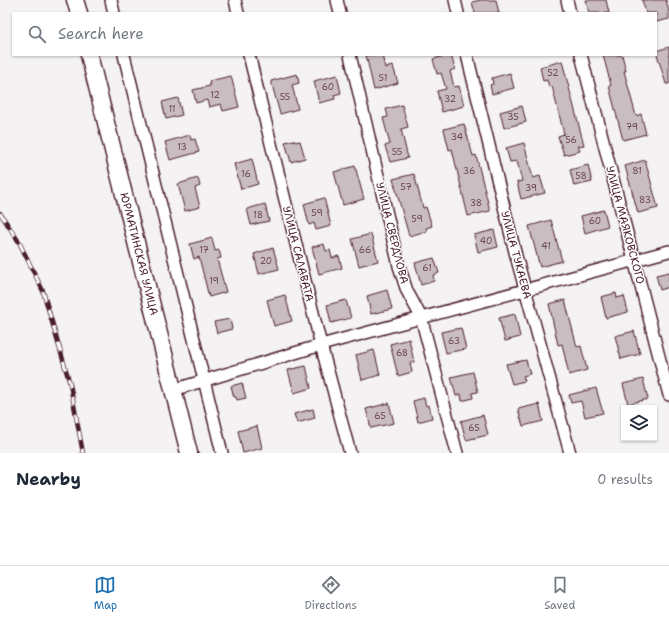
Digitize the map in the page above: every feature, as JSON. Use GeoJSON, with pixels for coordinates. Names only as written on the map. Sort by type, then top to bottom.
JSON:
{"type":"FeatureCollection","features":[{"type":"Feature","properties":{"kind":"main road"},"geometry":{"type":"LineString","coordinates":[[75,0],[79,12]]}},
{"type":"Feature","properties":{"kind":"main road","name":"ЮРМАТИНСКАЯ УЛИЦА"},"geometry":{"type":"LineString","coordinates":[[89,56],[189,453]]}},
{"type":"Feature","properties":{"kind":"street"},"geometry":{"type":"LineString","coordinates":[[111,0],[114,12]]}},
{"type":"Feature","properties":{"kind":"street"},"geometry":{"type":"LineString","coordinates":[[235,0],[238,12]]}},
{"type":"Feature","properties":{"kind":"street"},"geometry":{"type":"LineString","coordinates":[[337,0],[340,12]]}},
{"type":"Feature","properties":{"kind":"street"},"geometry":{"type":"LineString","coordinates":[[455,0],[458,12]]}},
{"type":"Feature","properties":{"kind":"street"},"geometry":{"type":"LineString","coordinates":[[567,0],[570,12]]}},
{"type":"Feature","properties":{"kind":"street"},"geometry":{"type":"LineString","coordinates":[[124,56],[222,453]]}},
{"type":"Feature","properties":{"kind":"street","name":"УЛИЦА САЛАВАТА"},"geometry":{"type":"LineString","coordinates":[[249,56],[321,344],[350,453]]}},
{"type":"Feature","properties":{"kind":"street","name":"УЛИЦА СВЕРДЛОВА"},"geometry":{"type":"LineString","coordinates":[[350,56],[399,266],[407,291],[421,317],[457,453]]}},
{"type":"Feature","properties":{"kind":"street","name":"УЛИЦА ТУКАЕВА"},"geometry":{"type":"LineString","coordinates":[[467,56],[514,249],[570,453]]}},
{"type":"Feature","properties":{"kind":"street","name":"УЛИЦА МАЯКОВСКОГО"},"geometry":{"type":"LineString","coordinates":[[581,56],[669,394]]}},
{"type":"Feature","properties":{"kind":"street"},"geometry":{"type":"LineString","coordinates":[[173,390],[321,344],[669,251]]}},
{"type":"Feature","properties":{"kind":"building"},"geometry":{"type":"Polygon","coordinates":[[[481,0],[496,0],[499,12],[475,12],[472,2],[481,0]]]}},
{"type":"Feature","properties":{"kind":"building"},"geometry":{"type":"Polygon","coordinates":[[[586,0],[606,0],[609,12],[589,12],[586,0]]]}},
{"type":"Feature","properties":{"kind":"building"},"geometry":{"type":"Polygon","coordinates":[[[642,0],[666,0],[669,19],[657,22],[657,12],[646,12],[642,0]]]}},
{"type":"Feature","properties":{"kind":"building"},"geometry":{"type":"Polygon","coordinates":[[[669,47],[669,84],[666,84],[657,51],[669,47]]]}},
{"type":"Feature","properties":{"kind":"building"},"geometry":{"type":"Polygon","coordinates":[[[366,56],[382,56],[385,68],[393,66],[398,83],[374,90],[366,56]]]}},
{"type":"Feature","properties":{"kind":"building"},"geometry":{"type":"Polygon","coordinates":[[[451,56],[455,69],[450,71],[454,87],[459,86],[464,106],[442,112],[437,91],[446,89],[441,73],[437,74],[433,59],[451,56]]]}},
{"type":"Feature","properties":{"kind":"building"},"geometry":{"type":"Polygon","coordinates":[[[603,56],[622,56],[626,71],[624,71],[636,116],[641,114],[646,134],[623,140],[609,86],[611,85],[603,56]]]}},
{"type":"Feature","properties":{"kind":"building"},"geometry":{"type":"Polygon","coordinates":[[[562,61],[584,145],[578,146],[580,151],[564,155],[558,136],[564,134],[552,86],[549,87],[547,80],[543,81],[540,67],[562,61]]]}},
{"type":"Feature","properties":{"kind":"building"},"geometry":{"type":"Polygon","coordinates":[[[510,73],[514,88],[492,94],[490,85],[493,84],[492,78],[510,73]]]}},
{"type":"Feature","properties":{"kind":"building"},"geometry":{"type":"Polygon","coordinates":[[[297,74],[299,83],[292,85],[298,109],[280,114],[271,81],[297,74]]]}},
{"type":"Feature","properties":{"kind":"building"},"geometry":{"type":"Polygon","coordinates":[[[337,75],[341,93],[334,95],[335,99],[319,103],[314,81],[337,75]]]}},
{"type":"Feature","properties":{"kind":"building"},"geometry":{"type":"Polygon","coordinates":[[[231,76],[239,107],[223,111],[221,104],[209,107],[207,100],[196,103],[193,90],[210,86],[209,81],[231,76]]]}},
{"type":"Feature","properties":{"kind":"building"},"geometry":{"type":"Polygon","coordinates":[[[178,98],[182,115],[166,119],[162,102],[178,98]]]}},
{"type":"Feature","properties":{"kind":"building"},"geometry":{"type":"Polygon","coordinates":[[[402,105],[408,127],[401,129],[408,158],[390,162],[385,146],[390,144],[383,118],[388,117],[386,109],[402,105]]]}},
{"type":"Feature","properties":{"kind":"building"},"geometry":{"type":"Polygon","coordinates":[[[522,106],[526,122],[504,128],[500,112],[522,106]]]}},
{"type":"Feature","properties":{"kind":"building"},"geometry":{"type":"Polygon","coordinates":[[[464,124],[473,156],[476,155],[490,211],[468,216],[452,149],[449,150],[444,129],[464,124]]]}},
{"type":"Feature","properties":{"kind":"building"},"geometry":{"type":"Polygon","coordinates":[[[190,135],[191,140],[195,139],[199,152],[170,160],[165,142],[190,135]]]}},
{"type":"Feature","properties":{"kind":"building"},"geometry":{"type":"Polygon","coordinates":[[[294,140],[295,142],[300,141],[305,158],[291,162],[285,142],[294,140]]]}},
{"type":"Feature","properties":{"kind":"building"},"geometry":{"type":"Polygon","coordinates":[[[524,143],[533,178],[540,176],[545,193],[521,199],[517,182],[522,181],[517,161],[510,162],[506,148],[524,143]]]}},
{"type":"Feature","properties":{"kind":"building"},"geometry":{"type":"Polygon","coordinates":[[[252,159],[258,184],[241,189],[234,164],[252,159]]]}},
{"type":"Feature","properties":{"kind":"building"},"geometry":{"type":"Polygon","coordinates":[[[645,160],[658,208],[638,213],[625,166],[645,160]]]}},
{"type":"Feature","properties":{"kind":"building"},"geometry":{"type":"Polygon","coordinates":[[[588,165],[592,182],[574,186],[570,170],[588,165]]]}},
{"type":"Feature","properties":{"kind":"building"},"geometry":{"type":"Polygon","coordinates":[[[355,166],[364,199],[343,205],[334,172],[355,166]]]}},
{"type":"Feature","properties":{"kind":"building"},"geometry":{"type":"Polygon","coordinates":[[[414,174],[423,208],[426,207],[432,226],[426,228],[427,231],[409,236],[393,179],[414,174]]]}},
{"type":"Feature","properties":{"kind":"building"},"geometry":{"type":"Polygon","coordinates":[[[198,178],[200,186],[195,188],[200,207],[185,211],[178,184],[198,178]]]}},
{"type":"Feature","properties":{"kind":"building"},"geometry":{"type":"Polygon","coordinates":[[[324,198],[331,226],[316,230],[314,223],[309,225],[304,204],[324,198]]]}},
{"type":"Feature","properties":{"kind":"building"},"geometry":{"type":"Polygon","coordinates":[[[265,204],[269,221],[251,225],[247,209],[265,204]]]}},
{"type":"Feature","properties":{"kind":"building"},"geometry":{"type":"Polygon","coordinates":[[[604,210],[608,226],[585,233],[581,216],[604,210]]]}},
{"type":"Feature","properties":{"kind":"building"},"geometry":{"type":"Polygon","coordinates":[[[551,220],[562,261],[540,267],[529,226],[551,220]]]}},
{"type":"Feature","properties":{"kind":"building"},"geometry":{"type":"Polygon","coordinates":[[[494,230],[498,247],[478,252],[474,235],[494,230]]]}},
{"type":"Feature","properties":{"kind":"building"},"geometry":{"type":"Polygon","coordinates":[[[371,234],[378,261],[359,266],[352,239],[371,234]]]}},
{"type":"Feature","properties":{"kind":"building"},"geometry":{"type":"Polygon","coordinates":[[[212,238],[215,251],[219,250],[221,258],[217,259],[226,292],[209,297],[199,257],[194,259],[190,244],[212,238]]]}},
{"type":"Feature","properties":{"kind":"building"},"geometry":{"type":"Polygon","coordinates":[[[324,244],[326,251],[330,250],[332,258],[339,256],[342,268],[319,274],[312,247],[324,244]]]}},
{"type":"Feature","properties":{"kind":"building"},"geometry":{"type":"Polygon","coordinates":[[[273,248],[279,269],[259,274],[254,254],[273,248]]]}},
{"type":"Feature","properties":{"kind":"building"},"geometry":{"type":"Polygon","coordinates":[[[434,258],[439,273],[433,275],[434,281],[421,285],[415,263],[434,258]]]}},
{"type":"Feature","properties":{"kind":"building"},"geometry":{"type":"Polygon","coordinates":[[[669,272],[669,287],[660,290],[656,275],[669,272]]]}},
{"type":"Feature","properties":{"kind":"building"},"geometry":{"type":"Polygon","coordinates":[[[387,290],[392,309],[371,314],[367,296],[387,290]]]}},
{"type":"Feature","properties":{"kind":"building"},"geometry":{"type":"Polygon","coordinates":[[[616,293],[617,298],[624,296],[628,312],[606,318],[601,297],[616,293]]]}},
{"type":"Feature","properties":{"kind":"building"},"geometry":{"type":"Polygon","coordinates":[[[285,295],[292,321],[274,326],[267,300],[285,295]]]}},
{"type":"Feature","properties":{"kind":"building"},"geometry":{"type":"Polygon","coordinates":[[[346,300],[351,318],[331,323],[327,305],[346,300]]]}},
{"type":"Feature","properties":{"kind":"building"},"geometry":{"type":"Polygon","coordinates":[[[565,300],[577,347],[581,346],[587,370],[569,375],[562,344],[558,345],[549,304],[565,300]]]}},
{"type":"Feature","properties":{"kind":"building"},"geometry":{"type":"Polygon","coordinates":[[[515,314],[520,337],[505,341],[499,318],[515,314]]]}},
{"type":"Feature","properties":{"kind":"building"},"geometry":{"type":"Polygon","coordinates":[[[230,319],[232,329],[217,333],[214,322],[230,319]]]}},
{"type":"Feature","properties":{"kind":"building"},"geometry":{"type":"Polygon","coordinates":[[[461,328],[466,349],[446,353],[441,332],[461,328]]]}},
{"type":"Feature","properties":{"kind":"building"},"geometry":{"type":"Polygon","coordinates":[[[634,331],[640,354],[621,359],[615,336],[634,331]]]}},
{"type":"Feature","properties":{"kind":"building"},"geometry":{"type":"Polygon","coordinates":[[[409,339],[414,362],[410,363],[412,372],[398,376],[390,344],[409,339]]]}},
{"type":"Feature","properties":{"kind":"building"},"geometry":{"type":"Polygon","coordinates":[[[374,350],[380,375],[362,380],[356,355],[374,350]]]}},
{"type":"Feature","properties":{"kind":"building"},"geometry":{"type":"Polygon","coordinates":[[[526,360],[530,374],[523,376],[525,381],[512,384],[506,364],[526,360]]]}},
{"type":"Feature","properties":{"kind":"building"},"geometry":{"type":"Polygon","coordinates":[[[306,366],[311,388],[294,393],[288,370],[306,366]]]}},
{"type":"Feature","properties":{"kind":"building"},"geometry":{"type":"Polygon","coordinates":[[[473,372],[478,392],[472,393],[473,398],[462,401],[461,394],[456,396],[451,377],[473,372]]]}},
{"type":"Feature","properties":{"kind":"building"},"geometry":{"type":"Polygon","coordinates":[[[643,379],[648,399],[628,404],[623,384],[643,379]]]}},
{"type":"Feature","properties":{"kind":"building"},"geometry":{"type":"Polygon","coordinates":[[[242,383],[246,398],[237,400],[236,397],[234,397],[231,386],[242,383]]]}},
{"type":"Feature","properties":{"kind":"building"},"geometry":{"type":"Polygon","coordinates":[[[596,388],[603,413],[585,417],[581,401],[571,403],[569,395],[596,388]]]}},
{"type":"Feature","properties":{"kind":"building"},"geometry":{"type":"Polygon","coordinates":[[[424,398],[426,406],[429,405],[432,418],[418,422],[413,401],[424,398]]]}},
{"type":"Feature","properties":{"kind":"building"},"geometry":{"type":"Polygon","coordinates":[[[389,403],[394,423],[371,428],[366,409],[389,403]]]}},
{"type":"Feature","properties":{"kind":"building"},"geometry":{"type":"Polygon","coordinates":[[[539,404],[543,421],[523,426],[518,409],[539,404]]]}},
{"type":"Feature","properties":{"kind":"building"},"geometry":{"type":"Polygon","coordinates":[[[313,409],[315,418],[297,423],[294,414],[313,409]]]}},
{"type":"Feature","properties":{"kind":"building"},"geometry":{"type":"Polygon","coordinates":[[[483,415],[488,435],[466,440],[461,421],[483,415]]]}},
{"type":"Feature","properties":{"kind":"building"},"geometry":{"type":"Polygon","coordinates":[[[257,426],[262,448],[243,453],[238,431],[257,426]]]}},
{"type":"Feature","properties":{"kind":"railway"},"geometry":{"type":"LineString","coordinates":[[0,213],[19,242],[43,291],[70,384],[83,453]]}}]}
